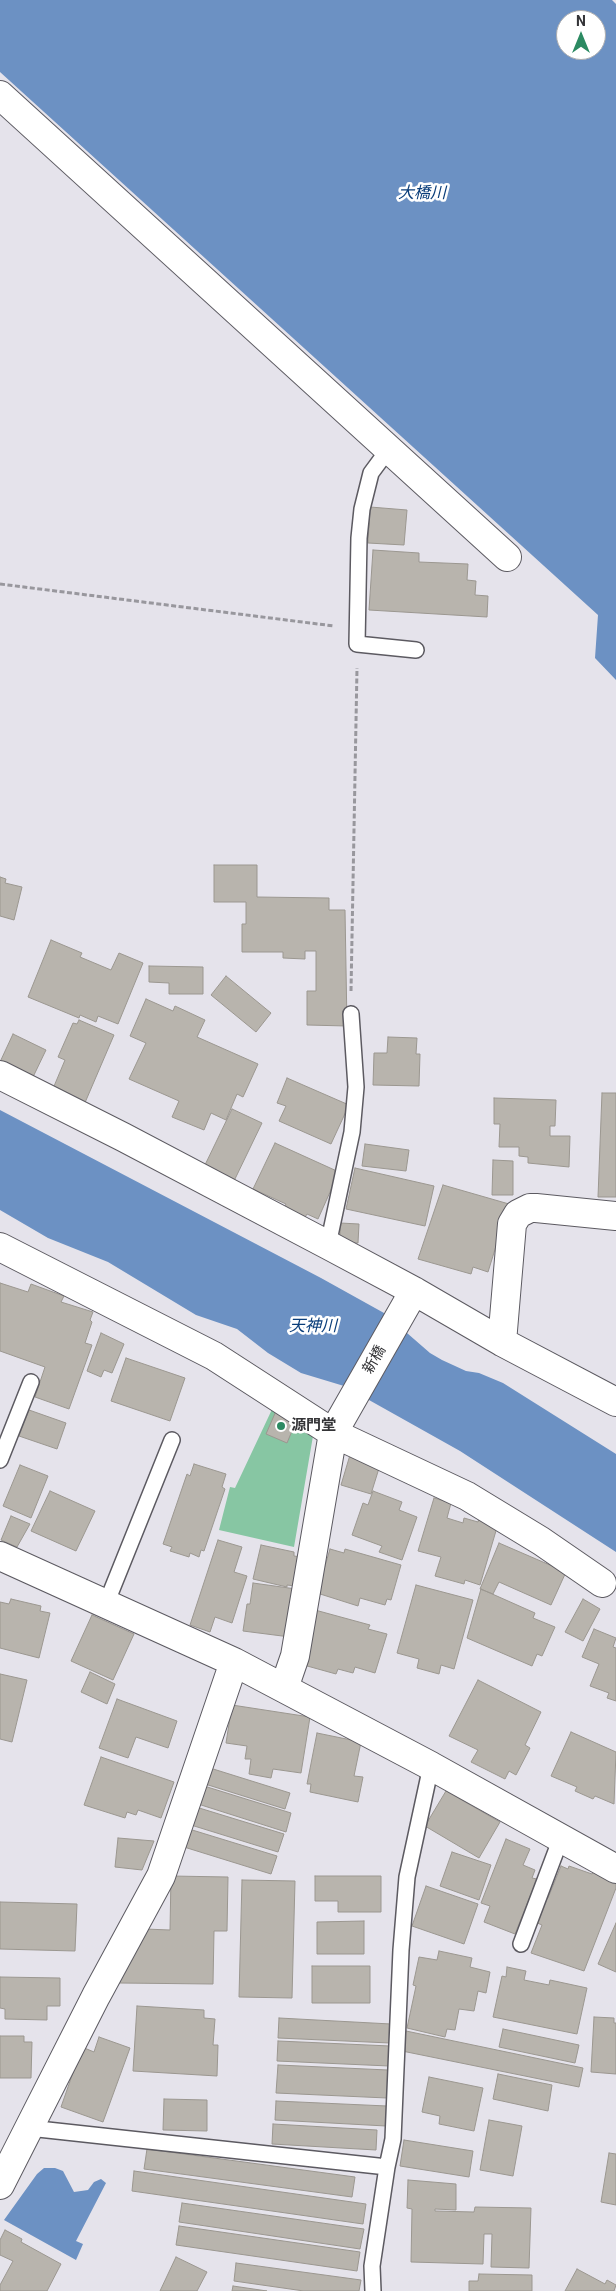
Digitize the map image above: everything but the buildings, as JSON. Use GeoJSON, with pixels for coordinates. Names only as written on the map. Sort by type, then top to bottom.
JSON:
{"type":"FeatureCollection","features":[{"type":"Feature","properties":{"kind":"street"},"geometry":{"type":"LineString","coordinates":[[0,95],[507,557]]}},
{"type":"Feature","properties":{"kind":"street"},"geometry":{"type":"LineString","coordinates":[[0,1075],[123,1137],[328,1245],[412,1294],[616,1402]]}},
{"type":"Feature","properties":{"kind":"street"},"geometry":{"type":"LineString","coordinates":[[502,1342],[512,1224],[518,1214],[530,1208],[536,1208],[616,1216]]}},
{"type":"Feature","properties":{"kind":"street"},"geometry":{"type":"LineString","coordinates":[[0,1247],[214,1356],[336,1428],[467,1496],[541,1541],[602,1583]]}},
{"type":"Feature","properties":{"kind":"street","name":"新橋"},"geometry":{"type":"LineString","coordinates":[[284,1688],[295,1656],[336,1428],[412,1294]]}},
{"type":"Feature","properties":{"kind":"street"},"geometry":{"type":"LineString","coordinates":[[0,1556],[234,1662],[431,1766],[616,1869]]}},
{"type":"Feature","properties":{"kind":"street"},"geometry":{"type":"LineString","coordinates":[[0,2185],[160,1876],[234,1662]]}},
{"type":"Feature","properties":{"kind":"lane"},"geometry":{"type":"LineString","coordinates":[[388,450],[371,473],[362,508],[359,538],[358,636],[416,650]]}},
{"type":"Feature","properties":{"kind":"lane"},"geometry":{"type":"LineString","coordinates":[[328,1245],[352,1132],[356,1088],[351,1014]]}},
{"type":"Feature","properties":{"kind":"lane"},"geometry":{"type":"LineString","coordinates":[[0,1460],[31,1382]]}},
{"type":"Feature","properties":{"kind":"lane"},"geometry":{"type":"LineString","coordinates":[[106,1604],[172,1440]]}},
{"type":"Feature","properties":{"kind":"lane"},"geometry":{"type":"LineString","coordinates":[[374,2291],[372,2266],[393,2139],[401,1950],[407,1877],[431,1766]]}},
{"type":"Feature","properties":{"kind":"lane"},"geometry":{"type":"LineString","coordinates":[[521,1944],[561,1838]]}},
{"type":"Feature","properties":{"kind":"lane"},"geometry":{"type":"LineString","coordinates":[[29,2128],[387,2168]]}},
{"type":"Feature","properties":{"kind":"path"},"geometry":{"type":"LineString","coordinates":[[0,584],[358,636],[351,1014]]}},
{"type":"Feature","properties":{"kind":"green space"},"geometry":{"type":"Polygon","coordinates":[[[275,1403],[313,1436],[294,1547],[219,1530],[230,1487],[235,1488],[275,1403]]]}},
{"type":"Feature","properties":{"kind":"water","name":"大橋川"},"geometry":{"type":"Polygon","coordinates":[[[0,0],[612,0],[616,4],[616,680],[595,658],[598,615],[0,72],[0,0]]]}},
{"type":"Feature","properties":{"kind":"water","name":"天神川"},"geometry":{"type":"Polygon","coordinates":[[[0,1110],[384,1313],[430,1353],[466,1371],[479,1373],[503,1383],[616,1454],[616,1552],[460,1451],[344,1386],[301,1373],[268,1353],[237,1329],[196,1315],[108,1262],[48,1238],[0,1210],[0,1110]]]}},
{"type":"Feature","properties":{"kind":"water"},"geometry":{"type":"Polygon","coordinates":[[[44,2168],[55,2168],[63,2171],[74,2192],[88,2190],[94,2182],[101,2179],[106,2183],[76,2241],[83,2244],[76,2260],[4,2220],[37,2174],[44,2168]]]}},
{"type":"Feature","properties":{"kind":"place","name":"源門堂"},"geometry":{"type":"Point","coordinates":[281,1426]}}]}
